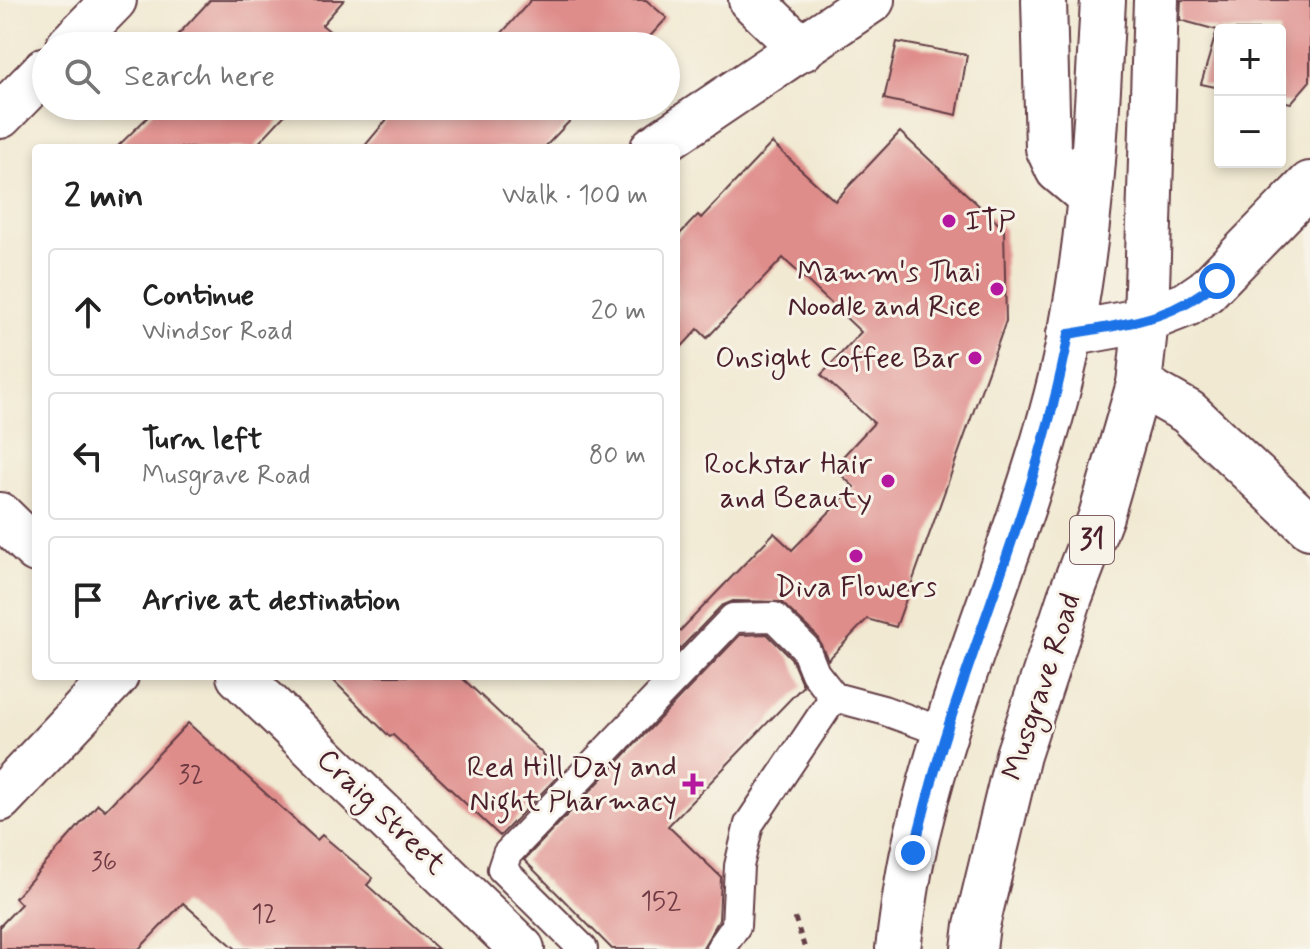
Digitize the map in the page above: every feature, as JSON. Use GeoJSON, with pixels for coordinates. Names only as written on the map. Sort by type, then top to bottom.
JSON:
{"type":"FeatureCollection","features":[{"type":"Feature","properties":{"kind":"main road"},"geometry":{"type":"LineString","coordinates":[[83,32],[114,0]]}},
{"type":"Feature","properties":{"kind":"main road"},"geometry":{"type":"LineString","coordinates":[[751,0],[802,49]]}},
{"type":"Feature","properties":{"kind":"main road"},"geometry":{"type":"LineString","coordinates":[[659,144],[872,0]]}},
{"type":"Feature","properties":{"kind":"main road"},"geometry":{"type":"LineString","coordinates":[[1044,0],[1048,148],[1058,170],[1089,196]]}},
{"type":"Feature","properties":{"kind":"main road"},"geometry":{"type":"LineString","coordinates":[[898,949],[913,853],[946,733],[1026,498],[1056,396],[1080,273],[1097,118],[1103,0]]}},
{"type":"Feature","properties":{"kind":"main road","name":"Musgrave Road"},"geometry":{"type":"LineString","coordinates":[[974,949],[1018,755],[1070,597],[1101,516],[1139,384],[1146,320],[1156,0]]}},
{"type":"Feature","properties":{"kind":"main road"},"geometry":{"type":"LineString","coordinates":[[0,116],[32,83]]}},
{"type":"Feature","properties":{"kind":"main road"},"geometry":{"type":"LineString","coordinates":[[1069,334],[1146,320],[1187,304],[1206,291],[1310,184]]}},
{"type":"Feature","properties":{"kind":"main road"},"geometry":{"type":"LineString","coordinates":[[1139,384],[1188,412],[1310,527]]}},
{"type":"Feature","properties":{"kind":"main road"},"geometry":{"type":"LineString","coordinates":[[0,515],[32,546]]}},
{"type":"Feature","properties":{"kind":"main road"},"geometry":{"type":"LineString","coordinates":[[0,799],[112,680]]}},
{"type":"Feature","properties":{"kind":"main road","name":"Craig Street"},"geometry":{"type":"LineString","coordinates":[[243,680],[522,949]]}},
{"type":"Feature","properties":{"kind":"lane"},"geometry":{"type":"LineString","coordinates":[[680,673],[733,618],[774,617],[805,648],[815,673],[834,697],[883,710],[946,733]]}},
{"type":"Feature","properties":{"kind":"lane"},"geometry":{"type":"LineString","coordinates":[[583,949],[502,869],[507,854],[674,680]]}},
{"type":"Feature","properties":{"kind":"lane"},"geometry":{"type":"LineString","coordinates":[[720,949],[736,926],[739,866],[749,824],[834,697]]}},
{"type":"Feature","properties":{"kind":"path"},"geometry":{"type":"LineString","coordinates":[[795,918],[805,949]]}},
{"type":"Feature","properties":{"kind":"building"},"geometry":{"type":"Polygon","coordinates":[[[210,0],[344,0],[322,25],[331,32],[181,32],[210,0]]]}},
{"type":"Feature","properties":{"kind":"building"},"geometry":{"type":"Polygon","coordinates":[[[531,0],[646,0],[667,18],[654,32],[503,32],[531,0]]]}},
{"type":"Feature","properties":{"kind":"building"},"geometry":{"type":"Polygon","coordinates":[[[1181,0],[1310,0],[1310,81],[1291,103],[1286,102],[1286,24],[1214,24],[1214,29],[1180,20],[1181,0]]]}},
{"type":"Feature","properties":{"kind":"building"},"geometry":{"type":"Polygon","coordinates":[[[1214,40],[1214,87],[1201,84],[1214,40]]]}},
{"type":"Feature","properties":{"kind":"building"},"geometry":{"type":"Polygon","coordinates":[[[897,42],[967,55],[957,115],[884,99],[897,42]]]}},
{"type":"Feature","properties":{"kind":"building"},"geometry":{"type":"Polygon","coordinates":[[[145,120],[280,120],[258,144],[120,144],[145,120]]]}},
{"type":"Feature","properties":{"kind":"building"},"geometry":{"type":"Polygon","coordinates":[[[386,120],[571,120],[548,144],[366,144],[386,120]]]}},
{"type":"Feature","properties":{"kind":"building"},"geometry":{"type":"Polygon","coordinates":[[[900,132],[1004,229],[1006,321],[896,627],[867,619],[828,660],[817,636],[781,602],[733,601],[721,606],[680,649],[680,631],[774,533],[792,550],[854,487],[833,467],[874,423],[821,375],[861,332],[783,258],[707,338],[698,329],[680,349],[680,234],[698,215],[701,218],[772,143],[835,201],[900,132]]]}},
{"type":"Feature","properties":{"kind":"building"},"geometry":{"type":"Polygon","coordinates":[[[767,634],[791,658],[803,686],[668,826],[721,877],[719,920],[702,949],[612,949],[524,860],[740,635],[767,634]]]}},
{"type":"Feature","properties":{"kind":"building"},"geometry":{"type":"Polygon","coordinates":[[[333,680],[464,680],[562,772],[500,836],[393,735],[390,737],[333,680]]]}},
{"type":"Feature","properties":{"kind":"building"},"geometry":{"type":"Polygon","coordinates":[[[188,723],[317,840],[322,835],[373,878],[367,885],[438,949],[236,949],[183,903],[139,949],[0,949],[0,926],[21,904],[15,898],[98,804],[105,810],[188,723]]]}},
{"type":"Feature","properties":{"kind":"place","name":"ITP"},"geometry":{"type":"Point","coordinates":[949,221]}},
{"type":"Feature","properties":{"kind":"place","name":"Mamm's Thai Noodle and Rice"},"geometry":{"type":"Point","coordinates":[997,289]}},
{"type":"Feature","properties":{"kind":"place","name":"Onsight Coffee Bar"},"geometry":{"type":"Point","coordinates":[975,358]}},
{"type":"Feature","properties":{"kind":"place","name":"Rockstar Hair and Beauty"},"geometry":{"type":"Point","coordinates":[888,481]}},
{"type":"Feature","properties":{"kind":"place","name":"Diva Flowers"},"geometry":{"type":"Point","coordinates":[856,556]}},
{"type":"Feature","properties":{"kind":"place","name":"Red Hill Day and Night Pharmacy"},"geometry":{"type":"Point","coordinates":[693,784]}},
{"type":"Feature","properties":{"kind":"route"},"geometry":{"type":"LineString","coordinates":[[913,853],[946,733],[1026,498],[1056,396],[1069,334],[1167,314],[1187,304],[1217,281]]}}]}
